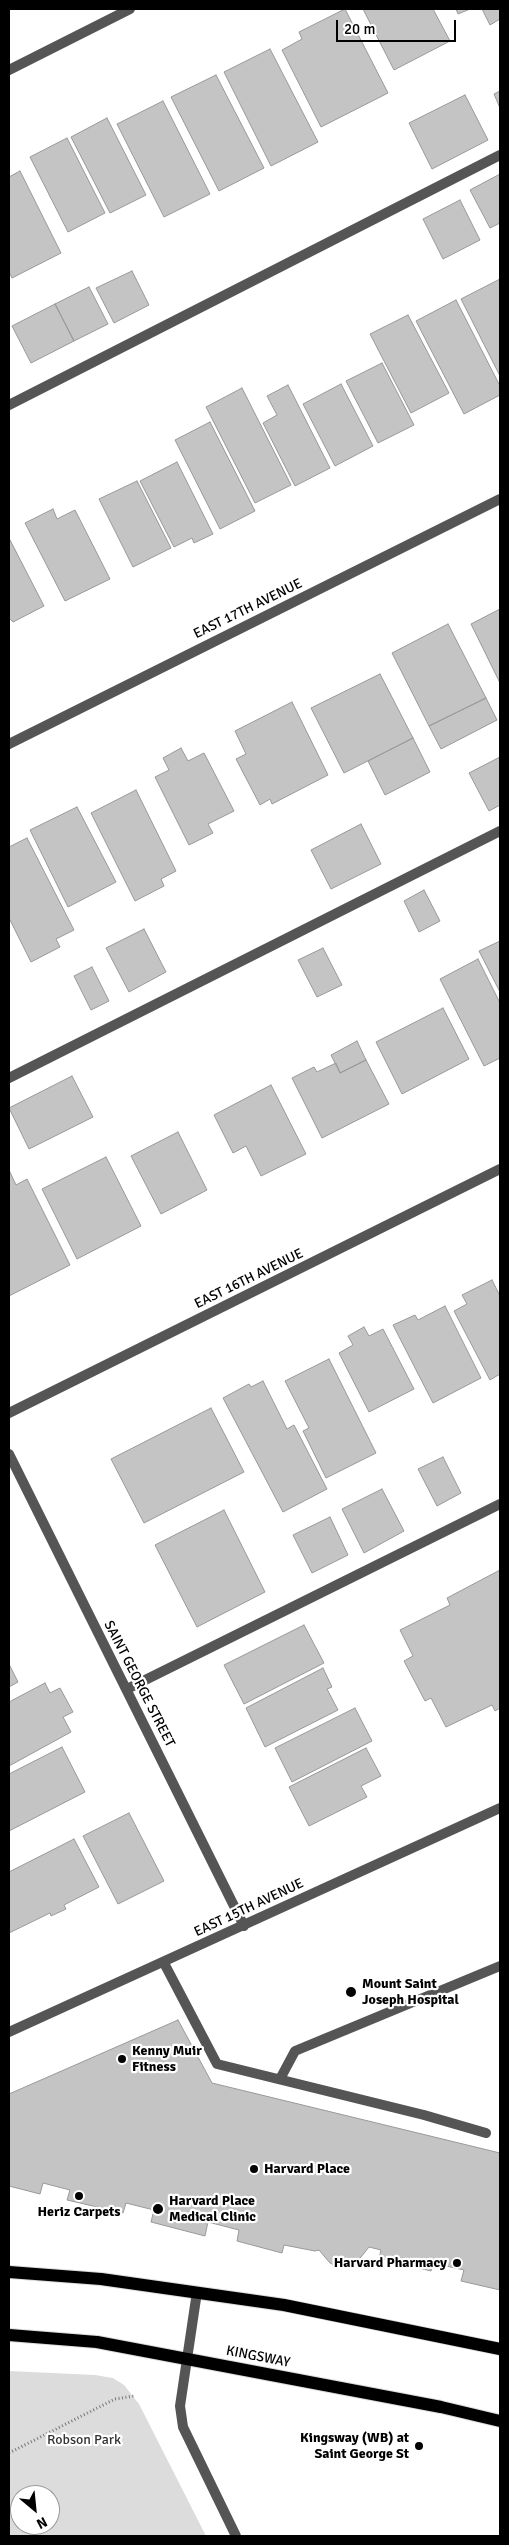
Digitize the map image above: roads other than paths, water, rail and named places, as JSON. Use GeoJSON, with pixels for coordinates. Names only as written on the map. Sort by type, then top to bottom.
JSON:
{"type":"FeatureCollection","features":[{"type":"Feature","properties":{"kind":"main road"},"geometry":{"type":"LineString","coordinates":[[9,2272],[101,2279],[284,2305],[500,2349]]}},
{"type":"Feature","properties":{"kind":"main road","name":"KINGSWAY"},"geometry":{"type":"LineString","coordinates":[[9,2335],[97,2342],[432,2405],[500,2421]]}},
{"type":"Feature","properties":{"kind":"street"},"geometry":{"type":"LineString","coordinates":[[9,70],[130,9]]}},
{"type":"Feature","properties":{"kind":"street"},"geometry":{"type":"LineString","coordinates":[[9,405],[500,156]]}},
{"type":"Feature","properties":{"kind":"street","name":"EAST 17TH AVENUE"},"geometry":{"type":"LineString","coordinates":[[9,744],[500,499]]}},
{"type":"Feature","properties":{"kind":"street"},"geometry":{"type":"LineString","coordinates":[[9,1078],[500,831]]}},
{"type":"Feature","properties":{"kind":"street","name":"EAST 16TH AVENUE"},"geometry":{"type":"LineString","coordinates":[[9,1412],[500,1169]]}},
{"type":"Feature","properties":{"kind":"street","name":"SAINT GEORGE STREET"},"geometry":{"type":"LineString","coordinates":[[9,1454],[244,1926]]}},
{"type":"Feature","properties":{"kind":"street"},"geometry":{"type":"LineString","coordinates":[[127,1689],[500,1504]]}},
{"type":"Feature","properties":{"kind":"street","name":"EAST 15TH AVENUE"},"geometry":{"type":"LineString","coordinates":[[9,2032],[164,1963],[500,1808]]}},
{"type":"Feature","properties":{"kind":"street"},"geometry":{"type":"LineString","coordinates":[[164,1963],[217,2064],[486,2132]]}},
{"type":"Feature","properties":{"kind":"street"},"geometry":{"type":"LineString","coordinates":[[280,2079],[295,2051],[500,1966]]}},
{"type":"Feature","properties":{"kind":"street"},"geometry":{"type":"LineString","coordinates":[[197,2292],[180,2406],[183,2427],[236,2536]]}},
{"type":"Feature","properties":{"kind":"place","name":"Mount Saint Joseph Hospital"},"geometry":{"type":"Point","coordinates":[351,1992]}},
{"type":"Feature","properties":{"kind":"place","name":"Kenny Muir Fitness"},"geometry":{"type":"Point","coordinates":[122,2059]}},
{"type":"Feature","properties":{"kind":"place","name":"Harvard Place"},"geometry":{"type":"Point","coordinates":[254,2169]}},
{"type":"Feature","properties":{"kind":"place","name":"Heriz Carpets"},"geometry":{"type":"Point","coordinates":[79,2196]}},
{"type":"Feature","properties":{"kind":"place","name":"Harvard Place Medical Clinic"},"geometry":{"type":"Point","coordinates":[158,2209]}},
{"type":"Feature","properties":{"kind":"place","name":"Harvard Pharmacy"},"geometry":{"type":"Point","coordinates":[457,2263]}},
{"type":"Feature","properties":{"kind":"place","name":"Kingsway (WB) at Saint George St"},"geometry":{"type":"Point","coordinates":[419,2446]}},
{"type":"Feature","properties":{"kind":"park label","name":"Robson Park"},"geometry":{"type":"Point","coordinates":[84,2440]}}]}
